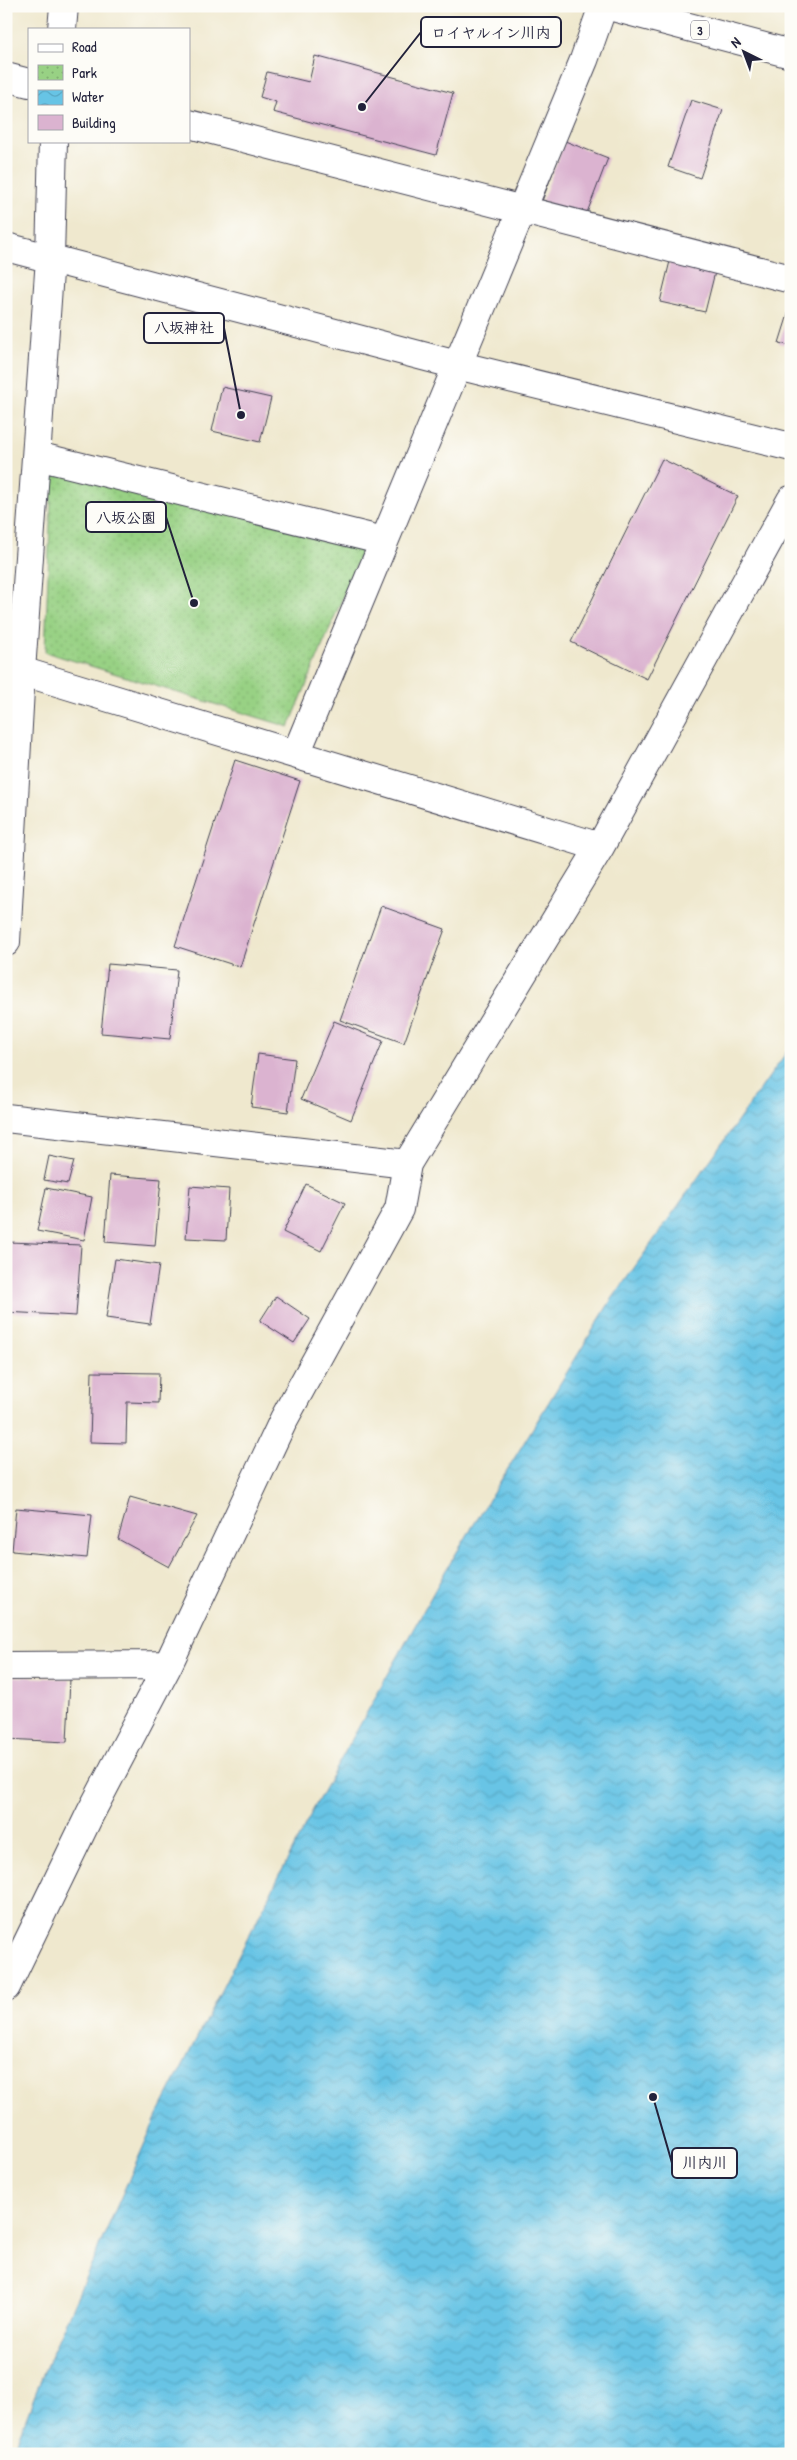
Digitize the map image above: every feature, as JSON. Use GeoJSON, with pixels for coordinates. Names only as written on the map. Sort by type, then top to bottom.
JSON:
{"type":"FeatureCollection","features":[{"type":"Feature","properties":{"kind":"main road"},"geometry":{"type":"LineString","coordinates":[[62,28],[64,6]]}},
{"type":"Feature","properties":{"kind":"main road"},"geometry":{"type":"LineString","coordinates":[[296,754],[584,60],[603,6]]}},
{"type":"Feature","properties":{"kind":"main road","name":"3"},"geometry":{"type":"LineString","coordinates":[[609,6],[791,54]]}},
{"type":"Feature","properties":{"kind":"main road"},"geometry":{"type":"LineString","coordinates":[[6,78],[28,83]]}},
{"type":"Feature","properties":{"kind":"main road"},"geometry":{"type":"LineString","coordinates":[[190,124],[791,279]]}},
{"type":"Feature","properties":{"kind":"main road"},"geometry":{"type":"LineString","coordinates":[[6,942],[14,670],[37,456],[50,258],[53,142]]}},
{"type":"Feature","properties":{"kind":"main road"},"geometry":{"type":"LineString","coordinates":[[6,247],[457,365],[791,447]]}},
{"type":"Feature","properties":{"kind":"main road"},"geometry":{"type":"LineString","coordinates":[[37,456],[384,542]]}},
{"type":"Feature","properties":{"kind":"main road"},"geometry":{"type":"LineString","coordinates":[[6,1988],[90,1814],[168,1665],[284,1419],[399,1209],[407,1164],[600,847],[791,500]]}},
{"type":"Feature","properties":{"kind":"main road"},"geometry":{"type":"LineString","coordinates":[[14,670],[600,847]]}},
{"type":"Feature","properties":{"kind":"main road"},"geometry":{"type":"LineString","coordinates":[[6,1118],[407,1164]]}},
{"type":"Feature","properties":{"kind":"main road"},"geometry":{"type":"LineString","coordinates":[[6,1666],[168,1665]]}},
{"type":"Feature","properties":{"kind":"green space"},"geometry":{"type":"Polygon","coordinates":[[[52,471],[354,542],[361,553],[289,727],[45,652],[52,471]]]}},
{"type":"Feature","properties":{"kind":"water"},"geometry":{"type":"Polygon","coordinates":[[[791,1046],[791,2454],[12,2454],[45,2369],[156,2118],[315,1806],[446,1570],[610,1302],[791,1046]]]}},
{"type":"Feature","properties":{"kind":"building"},"geometry":{"type":"Polygon","coordinates":[[[315,56],[453,93],[436,155],[273,112],[276,102],[260,97],[267,72],[309,82],[315,56]]]}},
{"type":"Feature","properties":{"kind":"building"},"geometry":{"type":"Polygon","coordinates":[[[691,100],[723,110],[700,178],[668,167],[691,100]]]}},
{"type":"Feature","properties":{"kind":"building"},"geometry":{"type":"Polygon","coordinates":[[[565,141],[608,158],[585,218],[542,201],[565,141]]]}},
{"type":"Feature","properties":{"kind":"building"},"geometry":{"type":"Polygon","coordinates":[[[671,257],[716,268],[705,312],[660,302],[671,257]]]}},
{"type":"Feature","properties":{"kind":"building"},"geometry":{"type":"Polygon","coordinates":[[[791,308],[791,346],[779,343],[791,308]]]}},
{"type":"Feature","properties":{"kind":"building"},"geometry":{"type":"Polygon","coordinates":[[[222,387],[271,398],[260,442],[212,431],[222,387]]]}},
{"type":"Feature","properties":{"kind":"building"},"geometry":{"type":"Polygon","coordinates":[[[662,459],[738,496],[647,679],[571,642],[662,459]]]}},
{"type":"Feature","properties":{"kind":"building"},"geometry":{"type":"Polygon","coordinates":[[[235,760],[300,781],[240,967],[175,946],[235,760]]]}},
{"type":"Feature","properties":{"kind":"building"},"geometry":{"type":"Polygon","coordinates":[[[381,906],[445,929],[404,1043],[340,1020],[381,906]]]}},
{"type":"Feature","properties":{"kind":"building"},"geometry":{"type":"Polygon","coordinates":[[[108,964],[177,970],[170,1039],[101,1033],[108,964]]]}},
{"type":"Feature","properties":{"kind":"building"},"geometry":{"type":"Polygon","coordinates":[[[334,1021],[383,1041],[351,1120],[301,1099],[334,1021]]]}},
{"type":"Feature","properties":{"kind":"building"},"geometry":{"type":"Polygon","coordinates":[[[258,1054],[295,1059],[288,1112],[251,1107],[258,1054]]]}},
{"type":"Feature","properties":{"kind":"building"},"geometry":{"type":"Polygon","coordinates":[[[49,1156],[74,1161],[68,1184],[44,1180],[49,1156]]]}},
{"type":"Feature","properties":{"kind":"building"},"geometry":{"type":"Polygon","coordinates":[[[110,1175],[161,1179],[155,1246],[105,1242],[110,1175]]]}},
{"type":"Feature","properties":{"kind":"building"},"geometry":{"type":"Polygon","coordinates":[[[306,1184],[345,1203],[321,1251],[283,1232],[306,1184]]]}},
{"type":"Feature","properties":{"kind":"building"},"geometry":{"type":"Polygon","coordinates":[[[190,1186],[229,1189],[226,1240],[186,1238],[190,1186]]]}},
{"type":"Feature","properties":{"kind":"building"},"geometry":{"type":"Polygon","coordinates":[[[46,1188],[92,1197],[84,1240],[37,1231],[46,1188]]]}},
{"type":"Feature","properties":{"kind":"building"},"geometry":{"type":"Polygon","coordinates":[[[9,1242],[81,1245],[76,1316],[6,1312],[9,1242]]]}},
{"type":"Feature","properties":{"kind":"building"},"geometry":{"type":"Polygon","coordinates":[[[115,1259],[159,1265],[150,1324],[106,1318],[115,1259]]]}},
{"type":"Feature","properties":{"kind":"building"},"geometry":{"type":"Polygon","coordinates":[[[276,1296],[310,1319],[294,1343],[260,1321],[276,1296]]]}},
{"type":"Feature","properties":{"kind":"building"},"geometry":{"type":"Polygon","coordinates":[[[92,1372],[159,1373],[158,1403],[127,1402],[126,1443],[90,1442],[92,1372]]]}},
{"type":"Feature","properties":{"kind":"building"},"geometry":{"type":"Polygon","coordinates":[[[130,1497],[197,1516],[169,1567],[118,1539],[130,1497]]]}},
{"type":"Feature","properties":{"kind":"building"},"geometry":{"type":"Polygon","coordinates":[[[16,1508],[92,1515],[87,1558],[12,1551],[16,1508]]]}},
{"type":"Feature","properties":{"kind":"building"},"geometry":{"type":"Polygon","coordinates":[[[6,1676],[70,1679],[67,1742],[6,1739],[6,1676]]]}},
{"type":"Feature","properties":{"kind":"place","name":"ロイヤルイン川内"},"geometry":{"type":"Point","coordinates":[362,107]}},
{"type":"Feature","properties":{"kind":"place","name":"八坂神社"},"geometry":{"type":"Point","coordinates":[241,415]}},
{"type":"Feature","properties":{"kind":"place","name":"八坂公園"},"geometry":{"type":"Point","coordinates":[194,603]}},
{"type":"Feature","properties":{"kind":"place","name":"川内川"},"geometry":{"type":"Point","coordinates":[653,2097]}}]}
